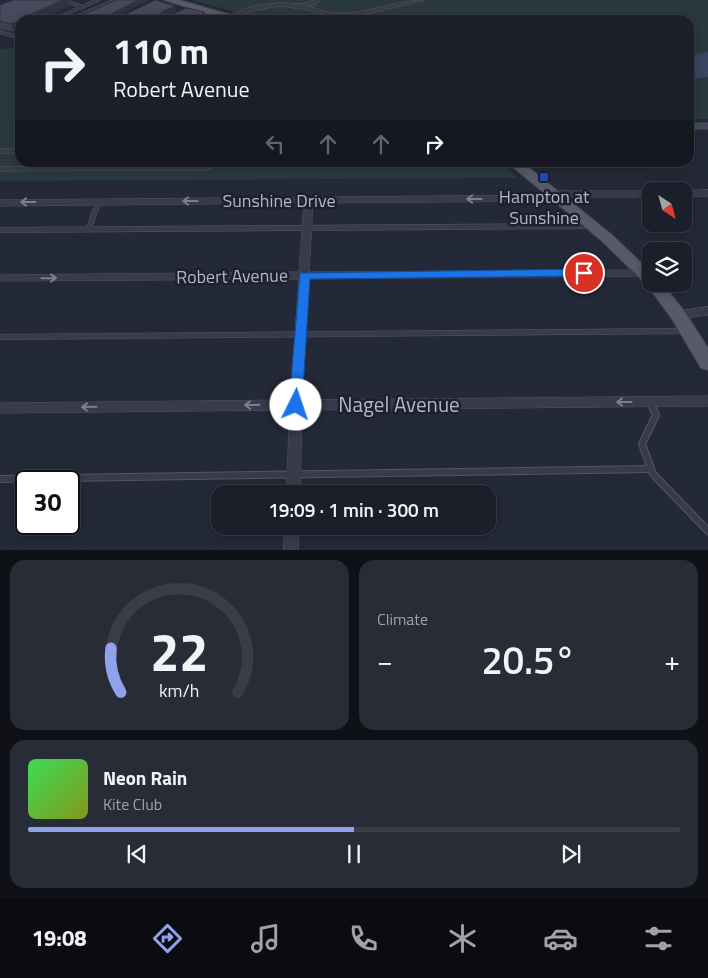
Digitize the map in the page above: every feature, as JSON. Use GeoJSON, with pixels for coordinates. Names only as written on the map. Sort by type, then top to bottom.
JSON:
{"type":"FeatureCollection","features":[{"type":"Feature","properties":{"kind":"main road"},"geometry":{"type":"LineString","coordinates":[[169,0],[189,8],[221,15]]}},
{"type":"Feature","properties":{"kind":"main road"},"geometry":{"type":"LineString","coordinates":[[694,126],[708,126]]}},
{"type":"Feature","properties":{"kind":"main road"},"geometry":{"type":"LineString","coordinates":[[519,167],[592,226],[642,272]]}},
{"type":"Feature","properties":{"kind":"main road"},"geometry":{"type":"LineString","coordinates":[[660,292],[689,331],[708,363]]}},
{"type":"Feature","properties":{"kind":"street"},"geometry":{"type":"LineString","coordinates":[[299,6],[311,4],[318,0]]}},
{"type":"Feature","properties":{"kind":"street"},"geometry":{"type":"LineString","coordinates":[[244,15],[267,5],[281,4],[299,6],[321,13],[340,15],[422,0]]}},
{"type":"Feature","properties":{"kind":"street"},"geometry":{"type":"LineString","coordinates":[[692,194],[708,193]]}},
{"type":"Feature","properties":{"kind":"street","name":"Sunshine Drive"},"geometry":{"type":"LineString","coordinates":[[0,203],[642,194]]}},
{"type":"Feature","properties":{"kind":"street"},"geometry":{"type":"LineString","coordinates":[[293,485],[309,200]]}},
{"type":"Feature","properties":{"kind":"street","name":"Robert Avenue"},"geometry":{"type":"LineString","coordinates":[[0,278],[304,275],[642,279]]}},
{"type":"Feature","properties":{"kind":"street"},"geometry":{"type":"LineString","coordinates":[[678,315],[708,311]]}},
{"type":"Feature","properties":{"kind":"street","name":"Nagel Avenue"},"geometry":{"type":"LineString","coordinates":[[0,408],[708,402]]}},
{"type":"Feature","properties":{"kind":"street"},"geometry":{"type":"LineString","coordinates":[[291,550],[292,535]]}},
{"type":"Feature","properties":{"kind":"lane"},"geometry":{"type":"LineString","coordinates":[[63,0],[82,7]]}},
{"type":"Feature","properties":{"kind":"lane"},"geometry":{"type":"LineString","coordinates":[[64,15],[98,0]]}},
{"type":"Feature","properties":{"kind":"lane"},"geometry":{"type":"LineString","coordinates":[[80,15],[116,0]]}},
{"type":"Feature","properties":{"kind":"lane"},"geometry":{"type":"LineString","coordinates":[[86,15],[121,0]]}},
{"type":"Feature","properties":{"kind":"lane"},"geometry":{"type":"LineString","coordinates":[[0,32],[15,36]]}},
{"type":"Feature","properties":{"kind":"lane"},"geometry":{"type":"LineString","coordinates":[[0,151],[15,151]]}},
{"type":"Feature","properties":{"kind":"lane"},"geometry":{"type":"LineString","coordinates":[[0,169],[210,167]]}},
{"type":"Feature","properties":{"kind":"lane"},"geometry":{"type":"LineString","coordinates":[[89,230],[99,202]]}},
{"type":"Feature","properties":{"kind":"lane"},"geometry":{"type":"LineString","coordinates":[[0,230],[592,226]]}},
{"type":"Feature","properties":{"kind":"lane"},"geometry":{"type":"LineString","coordinates":[[0,337],[689,331]]}},
{"type":"Feature","properties":{"kind":"lane"},"geometry":{"type":"LineString","coordinates":[[650,402],[656,415],[642,444],[653,474],[708,531]]}},
{"type":"Feature","properties":{"kind":"lane"},"geometry":{"type":"LineString","coordinates":[[0,479],[651,469]]}},
{"type":"Feature","properties":{"kind":"shaded area"},"geometry":{"type":"Polygon","coordinates":[[[192,0],[708,0],[708,119],[694,119],[694,15],[245,15],[192,0]]]}},
{"type":"Feature","properties":{"kind":"shaded area"},"geometry":{"type":"Polygon","coordinates":[[[15,48],[15,167],[506,167],[519,178],[0,181],[0,49],[15,48]]]}},
{"type":"Feature","properties":{"kind":"water"},"geometry":{"type":"Polygon","coordinates":[[[708,52],[708,77],[694,78],[694,55],[708,52]]]}},
{"type":"Feature","properties":{"kind":"building"},"geometry":{"type":"Polygon","coordinates":[[[14,0],[63,0],[29,15],[15,15],[15,23],[11,24],[0,21],[0,5],[14,0]]]}},
{"type":"Feature","properties":{"kind":"building"},"geometry":{"type":"Polygon","coordinates":[[[117,0],[138,0],[112,15],[82,15],[117,0]]]}},
{"type":"Feature","properties":{"kind":"building"},"geometry":{"type":"Polygon","coordinates":[[[156,0],[175,6],[161,12],[161,15],[124,15],[156,0]]]}},
{"type":"Feature","properties":{"kind":"building"},"geometry":{"type":"Polygon","coordinates":[[[187,8],[204,12],[202,14],[170,15],[187,8]]]}},
{"type":"Feature","properties":{"kind":"place","name":"Hampton at Sunshine"},"geometry":{"type":"Point","coordinates":[544,177]}},
{"type":"Feature","properties":{"kind":"route"},"geometry":{"type":"LineString","coordinates":[[296,405],[304,275],[584,273]]}}]}
